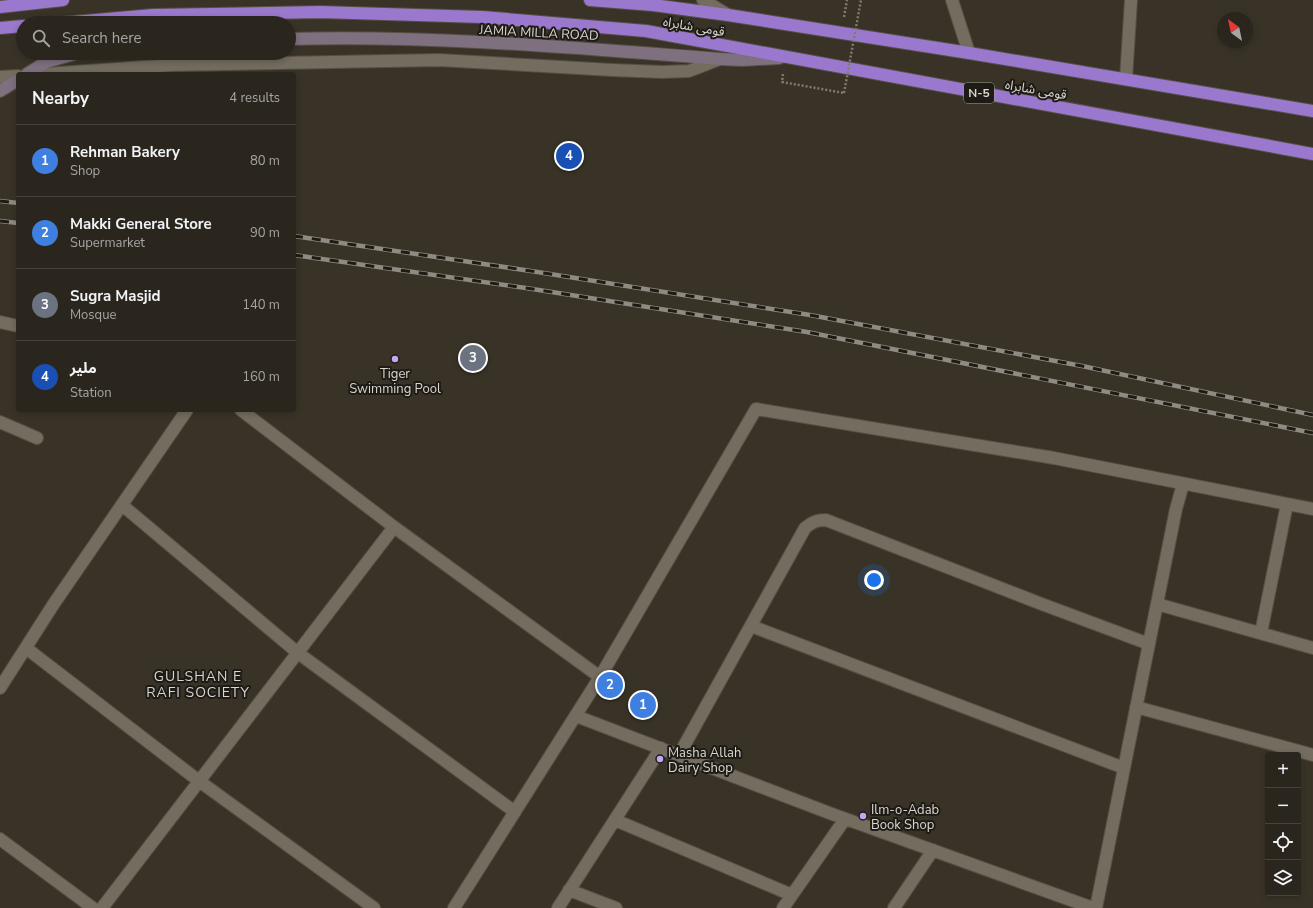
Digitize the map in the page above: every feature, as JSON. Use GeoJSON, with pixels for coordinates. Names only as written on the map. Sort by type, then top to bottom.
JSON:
{"type":"FeatureCollection","features":[{"type":"Feature","properties":{"kind":"highway"},"geometry":{"type":"LineString","coordinates":[[0,7],[63,0]]}},
{"type":"Feature","properties":{"kind":"highway","name":"قومی شاہراہ"},"geometry":{"type":"LineString","coordinates":[[590,0],[653,5],[728,15],[1313,110]]}},
{"type":"Feature","properties":{"kind":"highway","name":"قومی شاہراہ"},"geometry":{"type":"LineString","coordinates":[[142,16],[320,12],[482,16],[646,31],[1313,154]]}},
{"type":"Feature","properties":{"kind":"highway"},"geometry":{"type":"LineString","coordinates":[[0,28],[16,27]]}},
{"type":"Feature","properties":{"kind":"main road","name":"JAMIA MILLA ROAD"},"geometry":{"type":"LineString","coordinates":[[296,39],[339,38],[469,42],[582,48],[742,60],[786,57]]}},
{"type":"Feature","properties":{"kind":"main road"},"geometry":{"type":"LineString","coordinates":[[30,72],[46,62],[53,60]]}},
{"type":"Feature","properties":{"kind":"main road"},"geometry":{"type":"LineString","coordinates":[[0,91],[16,81]]}},
{"type":"Feature","properties":{"kind":"street"},"geometry":{"type":"LineString","coordinates":[[703,0],[728,15]]}},
{"type":"Feature","properties":{"kind":"street"},"geometry":{"type":"LineString","coordinates":[[952,0],[969,53]]}},
{"type":"Feature","properties":{"kind":"street"},"geometry":{"type":"LineString","coordinates":[[1126,80],[1131,0]]}},
{"type":"Feature","properties":{"kind":"street"},"geometry":{"type":"LineString","coordinates":[[71,72],[173,64],[439,60],[662,72],[689,71],[720,59]]}},
{"type":"Feature","properties":{"kind":"street"},"geometry":{"type":"LineString","coordinates":[[0,77],[16,76]]}},
{"type":"Feature","properties":{"kind":"street"},"geometry":{"type":"LineString","coordinates":[[0,322],[16,326]]}},
{"type":"Feature","properties":{"kind":"street"},"geometry":{"type":"LineString","coordinates":[[454,908],[600,677],[756,409],[1054,458],[1313,509]]}},
{"type":"Feature","properties":{"kind":"street"},"geometry":{"type":"LineString","coordinates":[[0,688],[53,605],[186,412]]}},
{"type":"Feature","properties":{"kind":"street"},"geometry":{"type":"LineString","coordinates":[[244,412],[394,527],[600,677]]}},
{"type":"Feature","properties":{"kind":"street"},"geometry":{"type":"LineString","coordinates":[[0,422],[37,438]]}},
{"type":"Feature","properties":{"kind":"street"},"geometry":{"type":"LineString","coordinates":[[576,716],[845,819],[1095,908],[1158,604],[1176,509],[1183,484]]}},
{"type":"Feature","properties":{"kind":"street"},"geometry":{"type":"LineString","coordinates":[[1261,634],[1287,504]]}},
{"type":"Feature","properties":{"kind":"street"},"geometry":{"type":"LineString","coordinates":[[122,505],[298,653],[515,812]]}},
{"type":"Feature","properties":{"kind":"street"},"geometry":{"type":"LineString","coordinates":[[679,755],[805,528],[812,522],[818,520],[826,520],[1149,644]]}},
{"type":"Feature","properties":{"kind":"street"},"geometry":{"type":"LineString","coordinates":[[102,908],[394,527]]}},
{"type":"Feature","properties":{"kind":"street"},"geometry":{"type":"LineString","coordinates":[[1158,604],[1313,648]]}},
{"type":"Feature","properties":{"kind":"street"},"geometry":{"type":"LineString","coordinates":[[751,626],[1124,768]]}},
{"type":"Feature","properties":{"kind":"street"},"geometry":{"type":"LineString","coordinates":[[26,648],[199,781],[374,908]]}},
{"type":"Feature","properties":{"kind":"street"},"geometry":{"type":"LineString","coordinates":[[1136,707],[1313,755]]}},
{"type":"Feature","properties":{"kind":"street"},"geometry":{"type":"LineString","coordinates":[[558,908],[661,748]]}},
{"type":"Feature","properties":{"kind":"street"},"geometry":{"type":"LineString","coordinates":[[783,908],[845,819]]}},
{"type":"Feature","properties":{"kind":"street"},"geometry":{"type":"LineString","coordinates":[[615,820],[792,895]]}},
{"type":"Feature","properties":{"kind":"street"},"geometry":{"type":"LineString","coordinates":[[0,839],[93,908]]}},
{"type":"Feature","properties":{"kind":"street"},"geometry":{"type":"LineString","coordinates":[[894,908],[933,850]]}},
{"type":"Feature","properties":{"kind":"street"},"geometry":{"type":"LineString","coordinates":[[569,890],[616,908]]}},
{"type":"Feature","properties":{"kind":"path"},"geometry":{"type":"LineString","coordinates":[[782,82],[844,93],[861,0]]}},
{"type":"Feature","properties":{"kind":"railway"},"geometry":{"type":"LineString","coordinates":[[0,201],[16,203]]}},
{"type":"Feature","properties":{"kind":"railway"},"geometry":{"type":"LineString","coordinates":[[0,221],[16,223]]}},
{"type":"Feature","properties":{"kind":"railway"},"geometry":{"type":"LineString","coordinates":[[296,236],[531,271],[810,315],[1082,366],[1313,415]]}},
{"type":"Feature","properties":{"kind":"railway"},"geometry":{"type":"LineString","coordinates":[[296,255],[526,288],[807,332],[1313,433]]}},
{"type":"Feature","properties":{"kind":"place","name":"ملیر"},"geometry":{"type":"Point","coordinates":[569,156]}},
{"type":"Feature","properties":{"kind":"place","name":"Sugra Masjid"},"geometry":{"type":"Point","coordinates":[473,358]}},
{"type":"Feature","properties":{"kind":"place","name":"Tiger Swimming Pool"},"geometry":{"type":"Point","coordinates":[395,359]}},
{"type":"Feature","properties":{"kind":"place","name":"Makki General Store"},"geometry":{"type":"Point","coordinates":[610,685]}},
{"type":"Feature","properties":{"kind":"place","name":"Rehman Bakery"},"geometry":{"type":"Point","coordinates":[643,705]}},
{"type":"Feature","properties":{"kind":"place","name":"Masha Allah Dairy Shop"},"geometry":{"type":"Point","coordinates":[660,759]}},
{"type":"Feature","properties":{"kind":"place","name":"Ilm-o-Adab Book Shop"},"geometry":{"type":"Point","coordinates":[863,816]}},
{"type":"Feature","properties":{"kind":"district","name":"GULSHAN E RAFI SOCIETY"},"geometry":{"type":"Point","coordinates":[198,684]}}]}
